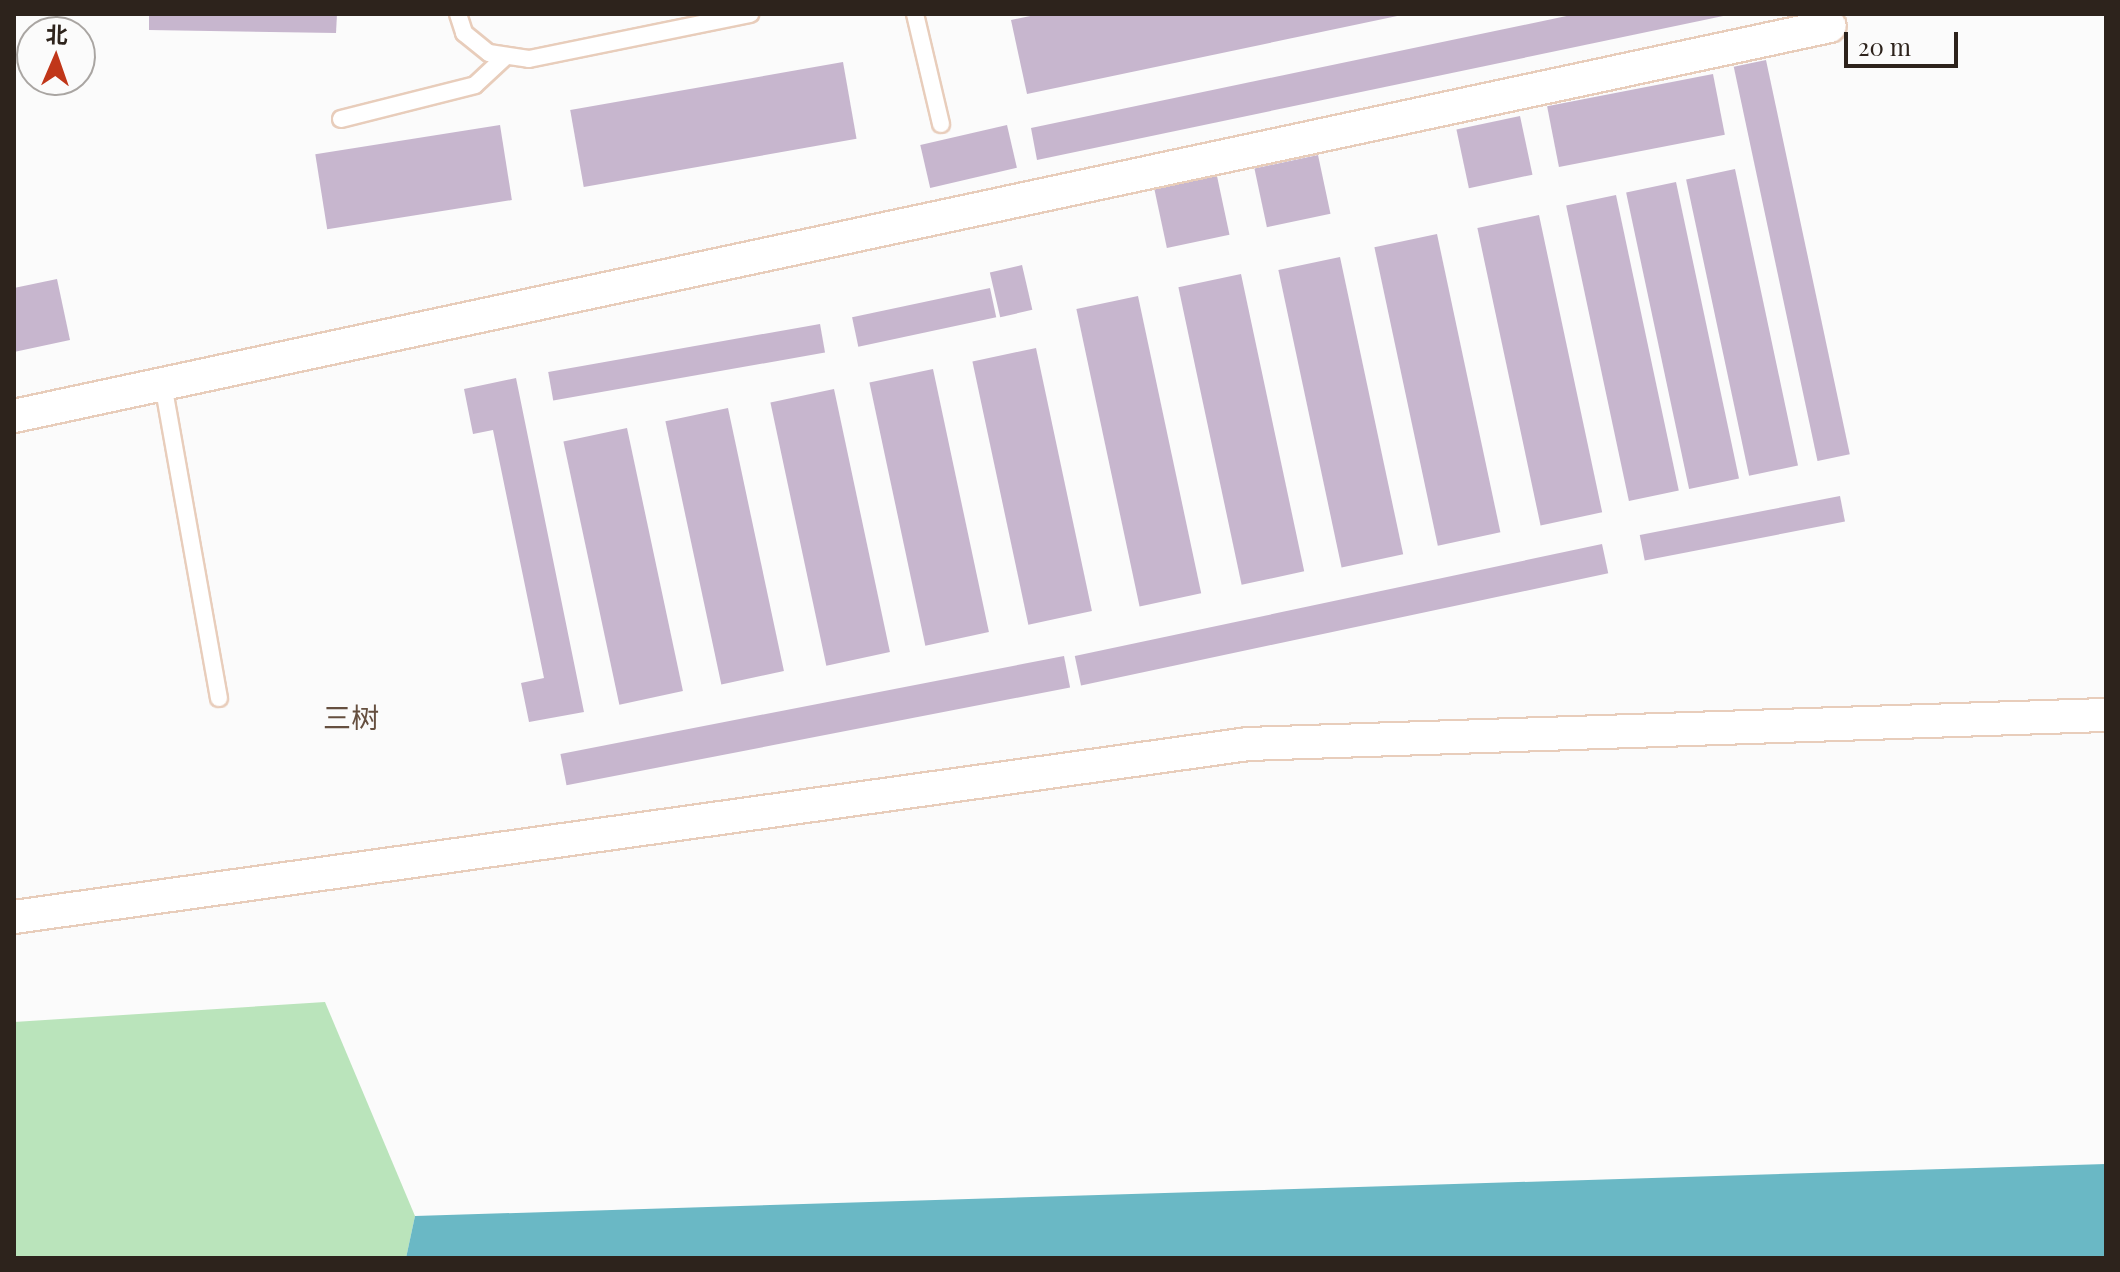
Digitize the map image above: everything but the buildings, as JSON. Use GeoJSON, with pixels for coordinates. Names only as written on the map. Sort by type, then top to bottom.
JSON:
{"type":"FeatureCollection","features":[{"type":"Feature","properties":{"kind":"street"},"geometry":{"type":"LineString","coordinates":[[14,416],[1830,26]]}},
{"type":"Feature","properties":{"kind":"street"},"geometry":{"type":"LineString","coordinates":[[14,917],[1248,744],[2106,715]]}},
{"type":"Feature","properties":{"kind":"lane"},"geometry":{"type":"LineString","coordinates":[[458,14],[464,33],[506,56],[529,59],[750,14]]}},
{"type":"Feature","properties":{"kind":"lane"},"geometry":{"type":"LineString","coordinates":[[915,14],[941,124]]}},
{"type":"Feature","properties":{"kind":"lane"},"geometry":{"type":"LineString","coordinates":[[341,119],[475,85],[506,56]]}},
{"type":"Feature","properties":{"kind":"lane"},"geometry":{"type":"LineString","coordinates":[[163,384],[219,698]]}},
{"type":"Feature","properties":{"kind":"green space"},"geometry":{"type":"Polygon","coordinates":[[[325,1002],[415,1216],[406,1258],[14,1258],[14,1022],[325,1002]]]}},
{"type":"Feature","properties":{"kind":"water"},"geometry":{"type":"Polygon","coordinates":[[[2106,1164],[2106,1258],[406,1258],[415,1216],[2106,1164]]]}},
{"type":"Feature","properties":{"kind":"district","name":"三树"},"geometry":{"type":"Point","coordinates":[351,717]}}]}
